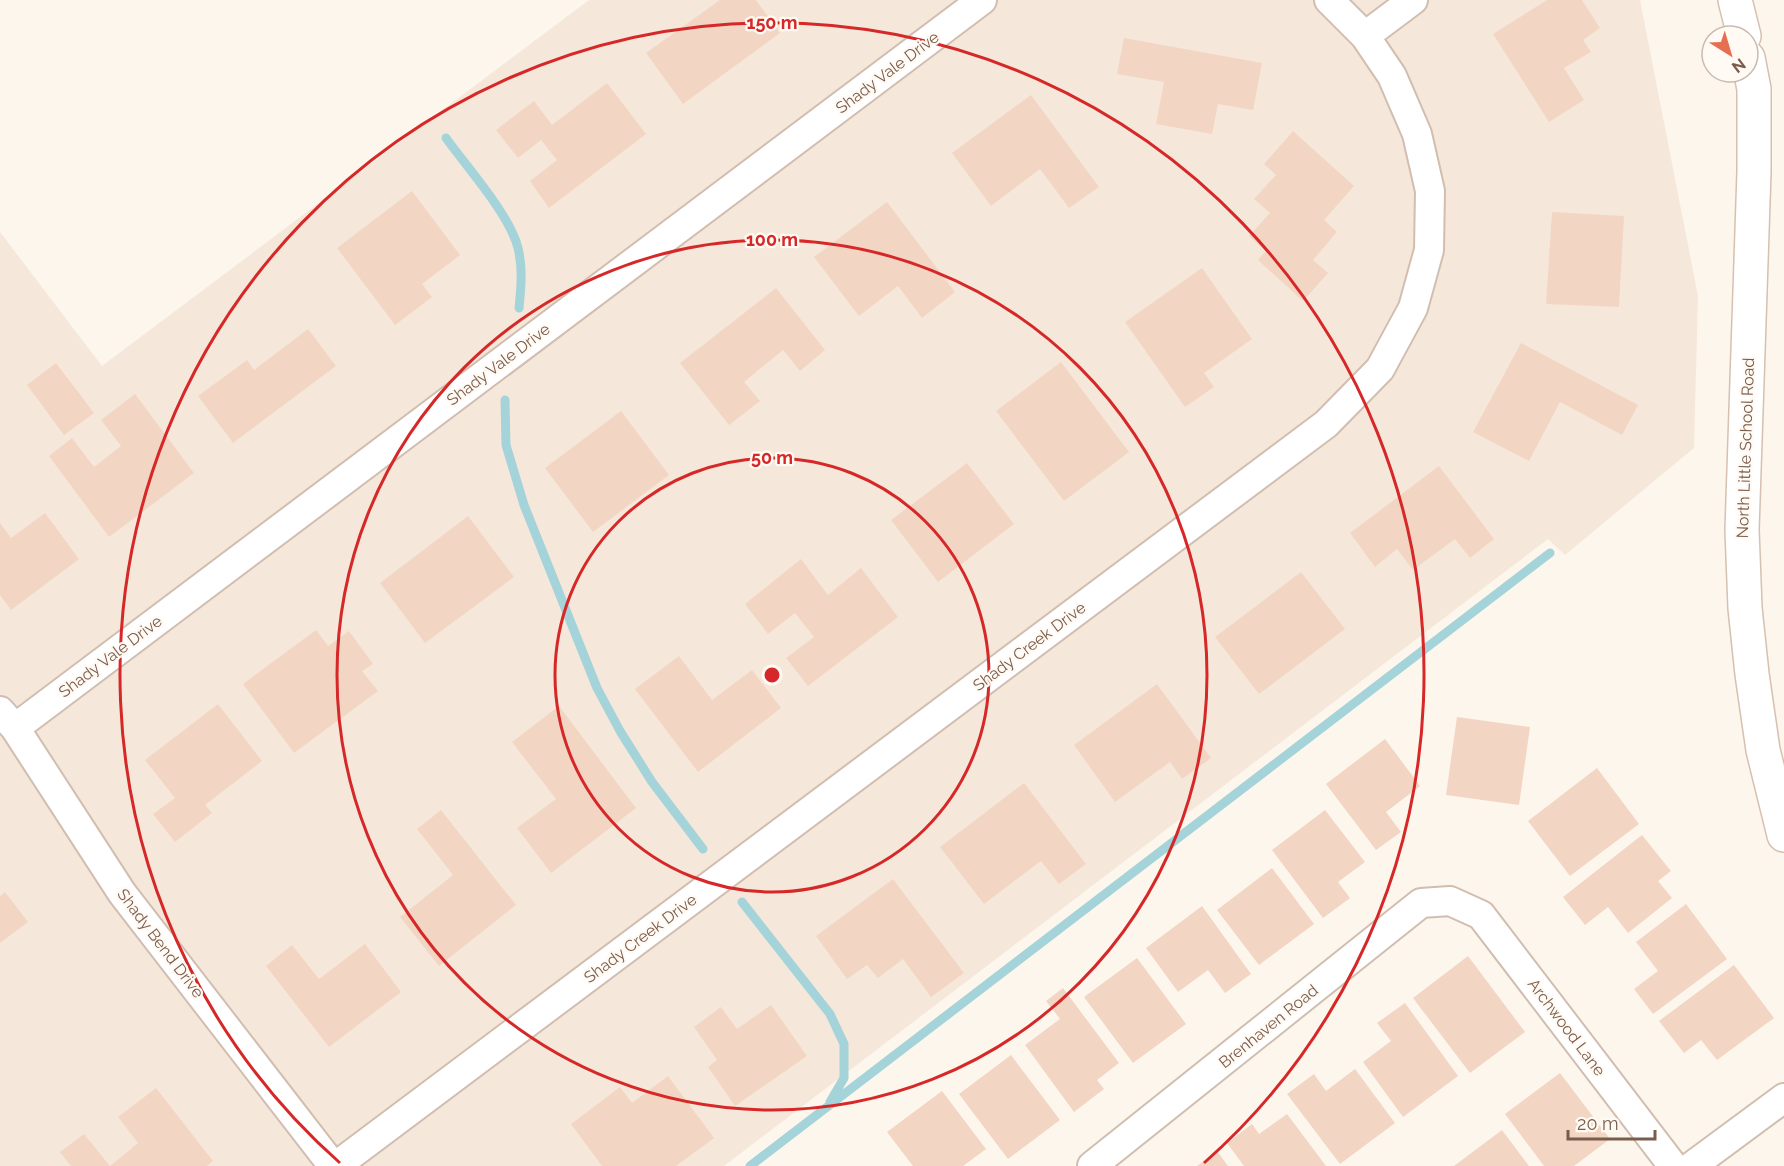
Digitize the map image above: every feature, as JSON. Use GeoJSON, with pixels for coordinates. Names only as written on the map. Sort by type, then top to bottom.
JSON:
{"type":"FeatureCollection","features":[{"type":"Feature","properties":{"kind":"main road"},"geometry":{"type":"LineString","coordinates":[[1735,0],[1741,24]]}},
{"type":"Feature","properties":{"kind":"main road","name":"North Little School Road"},"geometry":{"type":"LineString","coordinates":[[1753,84],[1754,172],[1742,530],[1745,608],[1763,750],[1784,835]]}},
{"type":"Feature","properties":{"kind":"street","name":"Shady Vale Drive"},"geometry":{"type":"LineString","coordinates":[[7,720],[982,0]]}},
{"type":"Feature","properties":{"kind":"street"},"geometry":{"type":"LineString","coordinates":[[1329,0],[1365,36],[1413,0]]}},
{"type":"Feature","properties":{"kind":"street","name":"Shady Creek Drive"},"geometry":{"type":"LineString","coordinates":[[334,1166],[1326,424],[1380,369],[1413,308],[1429,250],[1430,191],[1417,134],[1392,76],[1365,36]]}},
{"type":"Feature","properties":{"kind":"street","name":"Shady Bend Drive"},"geometry":{"type":"LineString","coordinates":[[7,720],[122,893],[334,1166]]}},
{"type":"Feature","properties":{"kind":"street","name":"Brenhaven Road"},"geometry":{"type":"LineString","coordinates":[[1092,1166],[1420,903],[1450,901]]}},
{"type":"Feature","properties":{"kind":"street","name":"Archwood Lane"},"geometry":{"type":"LineString","coordinates":[[1450,901],[1481,915],[1673,1166]]}},
{"type":"Feature","properties":{"kind":"street"},"geometry":{"type":"LineString","coordinates":[[1692,1166],[1784,1098]]}},
{"type":"Feature","properties":{"kind":"shaded area"},"geometry":{"type":"Polygon","coordinates":[[[589,0],[1640,0],[1698,296],[1694,448],[1565,555],[1548,539],[724,1166],[0,1166],[0,232],[102,366],[589,0]]]}},
{"type":"Feature","properties":{"kind":"building"},"geometry":{"type":"Polygon","coordinates":[[[720,0],[756,0],[780,33],[683,104],[646,53],[720,0]]]}},
{"type":"Feature","properties":{"kind":"building"},"geometry":{"type":"Polygon","coordinates":[[[1547,0],[1582,0],[1600,28],[1583,40],[1591,52],[1564,68],[1584,100],[1549,122],[1493,34],[1547,0]]]}},
{"type":"Feature","properties":{"kind":"building"},"geometry":{"type":"Polygon","coordinates":[[[1124,38],[1262,63],[1253,110],[1218,104],[1212,134],[1156,124],[1164,82],[1117,74],[1124,38]]]}},
{"type":"Feature","properties":{"kind":"building"},"geometry":{"type":"Polygon","coordinates":[[[607,83],[646,134],[549,208],[530,181],[557,160],[541,140],[518,158],[496,130],[534,101],[552,125],[607,83]]]}},
{"type":"Feature","properties":{"kind":"building"},"geometry":{"type":"Polygon","coordinates":[[[1031,95],[1099,187],[1069,208],[1040,169],[991,206],[952,153],[1031,95]]]}},
{"type":"Feature","properties":{"kind":"building"},"geometry":{"type":"Polygon","coordinates":[[[1293,131],[1354,186],[1324,220],[1337,232],[1313,260],[1328,273],[1303,301],[1258,260],[1266,251],[1249,236],[1270,213],[1254,199],[1276,175],[1264,164],[1293,131]]]}},
{"type":"Feature","properties":{"kind":"building"},"geometry":{"type":"Polygon","coordinates":[[[412,191],[460,255],[422,284],[432,297],[395,325],[337,248],[412,191]]]}},
{"type":"Feature","properties":{"kind":"building"},"geometry":{"type":"Polygon","coordinates":[[[887,202],[955,292],[922,318],[898,286],[859,316],[814,257],[887,202]]]}},
{"type":"Feature","properties":{"kind":"building"},"geometry":{"type":"Polygon","coordinates":[[[1552,212],[1624,216],[1619,307],[1546,304],[1552,212]]]}},
{"type":"Feature","properties":{"kind":"building"},"geometry":{"type":"Polygon","coordinates":[[[1202,268],[1252,339],[1204,373],[1214,387],[1185,407],[1125,322],[1202,268]]]}},
{"type":"Feature","properties":{"kind":"building"},"geometry":{"type":"Polygon","coordinates":[[[776,288],[825,350],[800,371],[783,350],[744,382],[760,401],[729,425],[680,363],[776,288]]]}},
{"type":"Feature","properties":{"kind":"building"},"geometry":{"type":"Polygon","coordinates":[[[308,329],[336,366],[233,443],[198,396],[247,360],[254,370],[308,329]]]}},
{"type":"Feature","properties":{"kind":"building"},"geometry":{"type":"Polygon","coordinates":[[[1521,343],[1638,405],[1622,435],[1560,402],[1529,461],[1473,432],[1521,343]]]}},
{"type":"Feature","properties":{"kind":"building"},"geometry":{"type":"Polygon","coordinates":[[[1061,362],[1129,452],[1064,501],[996,411],[1061,362]]]}},
{"type":"Feature","properties":{"kind":"building"},"geometry":{"type":"Polygon","coordinates":[[[56,363],[94,413],[64,435],[27,385],[56,363]]]}},
{"type":"Feature","properties":{"kind":"building"},"geometry":{"type":"Polygon","coordinates":[[[135,394],[194,473],[109,537],[49,456],[72,438],[94,467],[121,446],[101,420],[135,394]]]}},
{"type":"Feature","properties":{"kind":"building"},"geometry":{"type":"Polygon","coordinates":[[[621,411],[669,475],[593,532],[545,468],[621,411]]]}},
{"type":"Feature","properties":{"kind":"building"},"geometry":{"type":"Polygon","coordinates":[[[967,463],[1014,524],[938,582],[891,520],[967,463]]]}},
{"type":"Feature","properties":{"kind":"building"},"geometry":{"type":"Polygon","coordinates":[[[1439,466],[1494,539],[1470,558],[1455,539],[1413,570],[1397,549],[1375,567],[1350,533],[1439,466]]]}},
{"type":"Feature","properties":{"kind":"building"},"geometry":{"type":"Polygon","coordinates":[[[45,513],[79,559],[11,610],[0,595],[0,523],[11,538],[45,513]]]}},
{"type":"Feature","properties":{"kind":"building"},"geometry":{"type":"Polygon","coordinates":[[[468,516],[514,577],[425,643],[380,583],[468,516]]]}},
{"type":"Feature","properties":{"kind":"building"},"geometry":{"type":"Polygon","coordinates":[[[801,559],[828,595],[861,568],[898,617],[808,686],[786,658],[814,637],[795,613],[768,634],[745,604],[801,559]]]}},
{"type":"Feature","properties":{"kind":"building"},"geometry":{"type":"Polygon","coordinates":[[[1301,572],[1345,629],[1259,694],[1215,637],[1301,572]]]}},
{"type":"Feature","properties":{"kind":"building"},"geometry":{"type":"Polygon","coordinates":[[[316,630],[328,646],[349,631],[373,664],[362,671],[378,691],[294,753],[243,684],[316,630]]]}},
{"type":"Feature","properties":{"kind":"building"},"geometry":{"type":"Polygon","coordinates":[[[679,656],[712,700],[752,670],[781,708],[698,772],[635,689],[679,656]]]}},
{"type":"Feature","properties":{"kind":"building"},"geometry":{"type":"Polygon","coordinates":[[[1157,684],[1211,758],[1182,779],[1170,762],[1115,802],[1074,745],[1157,684]]]}},
{"type":"Feature","properties":{"kind":"building"},"geometry":{"type":"Polygon","coordinates":[[[218,704],[262,761],[205,805],[212,813],[175,842],[153,814],[175,798],[145,760],[218,704]]]}},
{"type":"Feature","properties":{"kind":"building"},"geometry":{"type":"Polygon","coordinates":[[[559,706],[636,808],[551,873],[517,828],[556,799],[512,742],[559,706]]]}},
{"type":"Feature","properties":{"kind":"building"},"geometry":{"type":"Polygon","coordinates":[[[1457,717],[1530,727],[1519,805],[1446,795],[1457,717]]]}},
{"type":"Feature","properties":{"kind":"building"},"geometry":{"type":"Polygon","coordinates":[[[1385,739],[1420,786],[1386,812],[1401,832],[1376,850],[1326,784],[1385,739]]]}},
{"type":"Feature","properties":{"kind":"building"},"geometry":{"type":"Polygon","coordinates":[[[1597,768],[1639,824],[1570,876],[1528,821],[1597,768]]]}},
{"type":"Feature","properties":{"kind":"building"},"geometry":{"type":"Polygon","coordinates":[[[1024,783],[1086,864],[1059,884],[1041,861],[984,904],[940,847],[1024,783]]]}},
{"type":"Feature","properties":{"kind":"building"},"geometry":{"type":"Polygon","coordinates":[[[441,810],[516,905],[439,966],[400,917],[453,875],[417,829],[441,810]]]}},
{"type":"Feature","properties":{"kind":"building"},"geometry":{"type":"Polygon","coordinates":[[[1325,810],[1365,862],[1338,882],[1350,898],[1323,918],[1272,850],[1325,810]]]}},
{"type":"Feature","properties":{"kind":"building"},"geometry":{"type":"Polygon","coordinates":[[[1642,835],[1671,871],[1658,881],[1672,898],[1628,933],[1608,907],[1585,925],[1563,897],[1642,835]]]}},
{"type":"Feature","properties":{"kind":"building"},"geometry":{"type":"Polygon","coordinates":[[[1272,868],[1314,924],[1259,965],[1217,910],[1272,868]]]}},
{"type":"Feature","properties":{"kind":"building"},"geometry":{"type":"Polygon","coordinates":[[[893,879],[964,973],[931,997],[903,959],[878,978],[867,965],[847,979],[816,936],[893,879]]]}},
{"type":"Feature","properties":{"kind":"building"},"geometry":{"type":"Polygon","coordinates":[[[5,892],[28,922],[0,943],[0,896],[5,892]]]}},
{"type":"Feature","properties":{"kind":"building"},"geometry":{"type":"Polygon","coordinates":[[[1686,904],[1727,959],[1653,1014],[1634,989],[1658,971],[1636,942],[1686,904]]]}},
{"type":"Feature","properties":{"kind":"building"},"geometry":{"type":"Polygon","coordinates":[[[1202,906],[1251,974],[1225,993],[1208,970],[1178,992],[1146,948],[1202,906]]]}},
{"type":"Feature","properties":{"kind":"building"},"geometry":{"type":"Polygon","coordinates":[[[365,944],[401,992],[329,1047],[266,966],[292,945],[319,979],[365,944]]]}},
{"type":"Feature","properties":{"kind":"building"},"geometry":{"type":"Polygon","coordinates":[[[1468,956],[1525,1032],[1470,1073],[1413,998],[1468,956]]]}},
{"type":"Feature","properties":{"kind":"building"},"geometry":{"type":"Polygon","coordinates":[[[1137,958],[1186,1024],[1133,1063],[1084,997],[1137,958]]]}},
{"type":"Feature","properties":{"kind":"building"},"geometry":{"type":"Polygon","coordinates":[[[1734,965],[1774,1018],[1717,1060],[1701,1040],[1684,1053],[1659,1021],[1734,965]]]}},
{"type":"Feature","properties":{"kind":"building"},"geometry":{"type":"Polygon","coordinates":[[[1063,988],[1119,1063],[1097,1080],[1104,1089],[1074,1112],[1025,1045],[1060,1019],[1046,1001],[1063,988]]]}},
{"type":"Feature","properties":{"kind":"building"},"geometry":{"type":"Polygon","coordinates":[[[1405,1003],[1458,1076],[1403,1117],[1363,1062],[1391,1041],[1377,1023],[1405,1003]]]}},
{"type":"Feature","properties":{"kind":"building"},"geometry":{"type":"Polygon","coordinates":[[[771,1005],[807,1056],[735,1106],[708,1067],[717,1060],[694,1027],[721,1007],[737,1029],[771,1005]]]}},
{"type":"Feature","properties":{"kind":"building"},"geometry":{"type":"Polygon","coordinates":[[[1011,1055],[1060,1120],[1008,1159],[959,1094],[1011,1055]]]}},
{"type":"Feature","properties":{"kind":"building"},"geometry":{"type":"Polygon","coordinates":[[[1355,1069],[1395,1123],[1340,1164],[1287,1094],[1314,1074],[1326,1091],[1355,1069]]]}},
{"type":"Feature","properties":{"kind":"building"},"geometry":{"type":"Polygon","coordinates":[[[1560,1073],[1610,1139],[1574,1166],[1544,1166],[1505,1114],[1560,1073]]]}},
{"type":"Feature","properties":{"kind":"building"},"geometry":{"type":"Polygon","coordinates":[[[668,1076],[714,1138],[676,1166],[602,1166],[571,1124],[620,1087],[632,1103],[668,1076]]]}},
{"type":"Feature","properties":{"kind":"building"},"geometry":{"type":"Polygon","coordinates":[[[156,1088],[213,1161],[207,1166],[110,1166],[138,1143],[118,1117],[156,1088]]]}},
{"type":"Feature","properties":{"kind":"building"},"geometry":{"type":"Polygon","coordinates":[[[942,1091],[986,1149],[963,1166],[913,1166],[887,1132],[942,1091]]]}},
{"type":"Feature","properties":{"kind":"building"},"geometry":{"type":"Polygon","coordinates":[[[1287,1114],[1326,1166],[1244,1166],[1227,1143],[1252,1124],[1259,1134],[1287,1114]]]}},
{"type":"Feature","properties":{"kind":"building"},"geometry":{"type":"Polygon","coordinates":[[[1502,1130],[1529,1166],[1454,1166],[1502,1130]]]}},
{"type":"Feature","properties":{"kind":"building"},"geometry":{"type":"Polygon","coordinates":[[[84,1134],[110,1166],[71,1166],[60,1152],[84,1134]]]}},
{"type":"Feature","properties":{"kind":"building"},"geometry":{"type":"Polygon","coordinates":[[[1217,1151],[1228,1166],[1197,1166],[1217,1151]]]}},
{"type":"Feature","properties":{"kind":"waterway"},"geometry":{"type":"LineString","coordinates":[[446,138],[497,206],[513,235],[521,263],[519,308]]}},
{"type":"Feature","properties":{"kind":"waterway"},"geometry":{"type":"LineString","coordinates":[[505,400],[506,445],[524,505],[597,688],[620,731],[652,782],[703,849]]}},
{"type":"Feature","properties":{"kind":"waterway"},"geometry":{"type":"LineString","coordinates":[[750,1166],[1550,553]]}},
{"type":"Feature","properties":{"kind":"waterway"},"geometry":{"type":"LineString","coordinates":[[742,902],[830,1014],[844,1044],[844,1078],[830,1102]]}}]}
